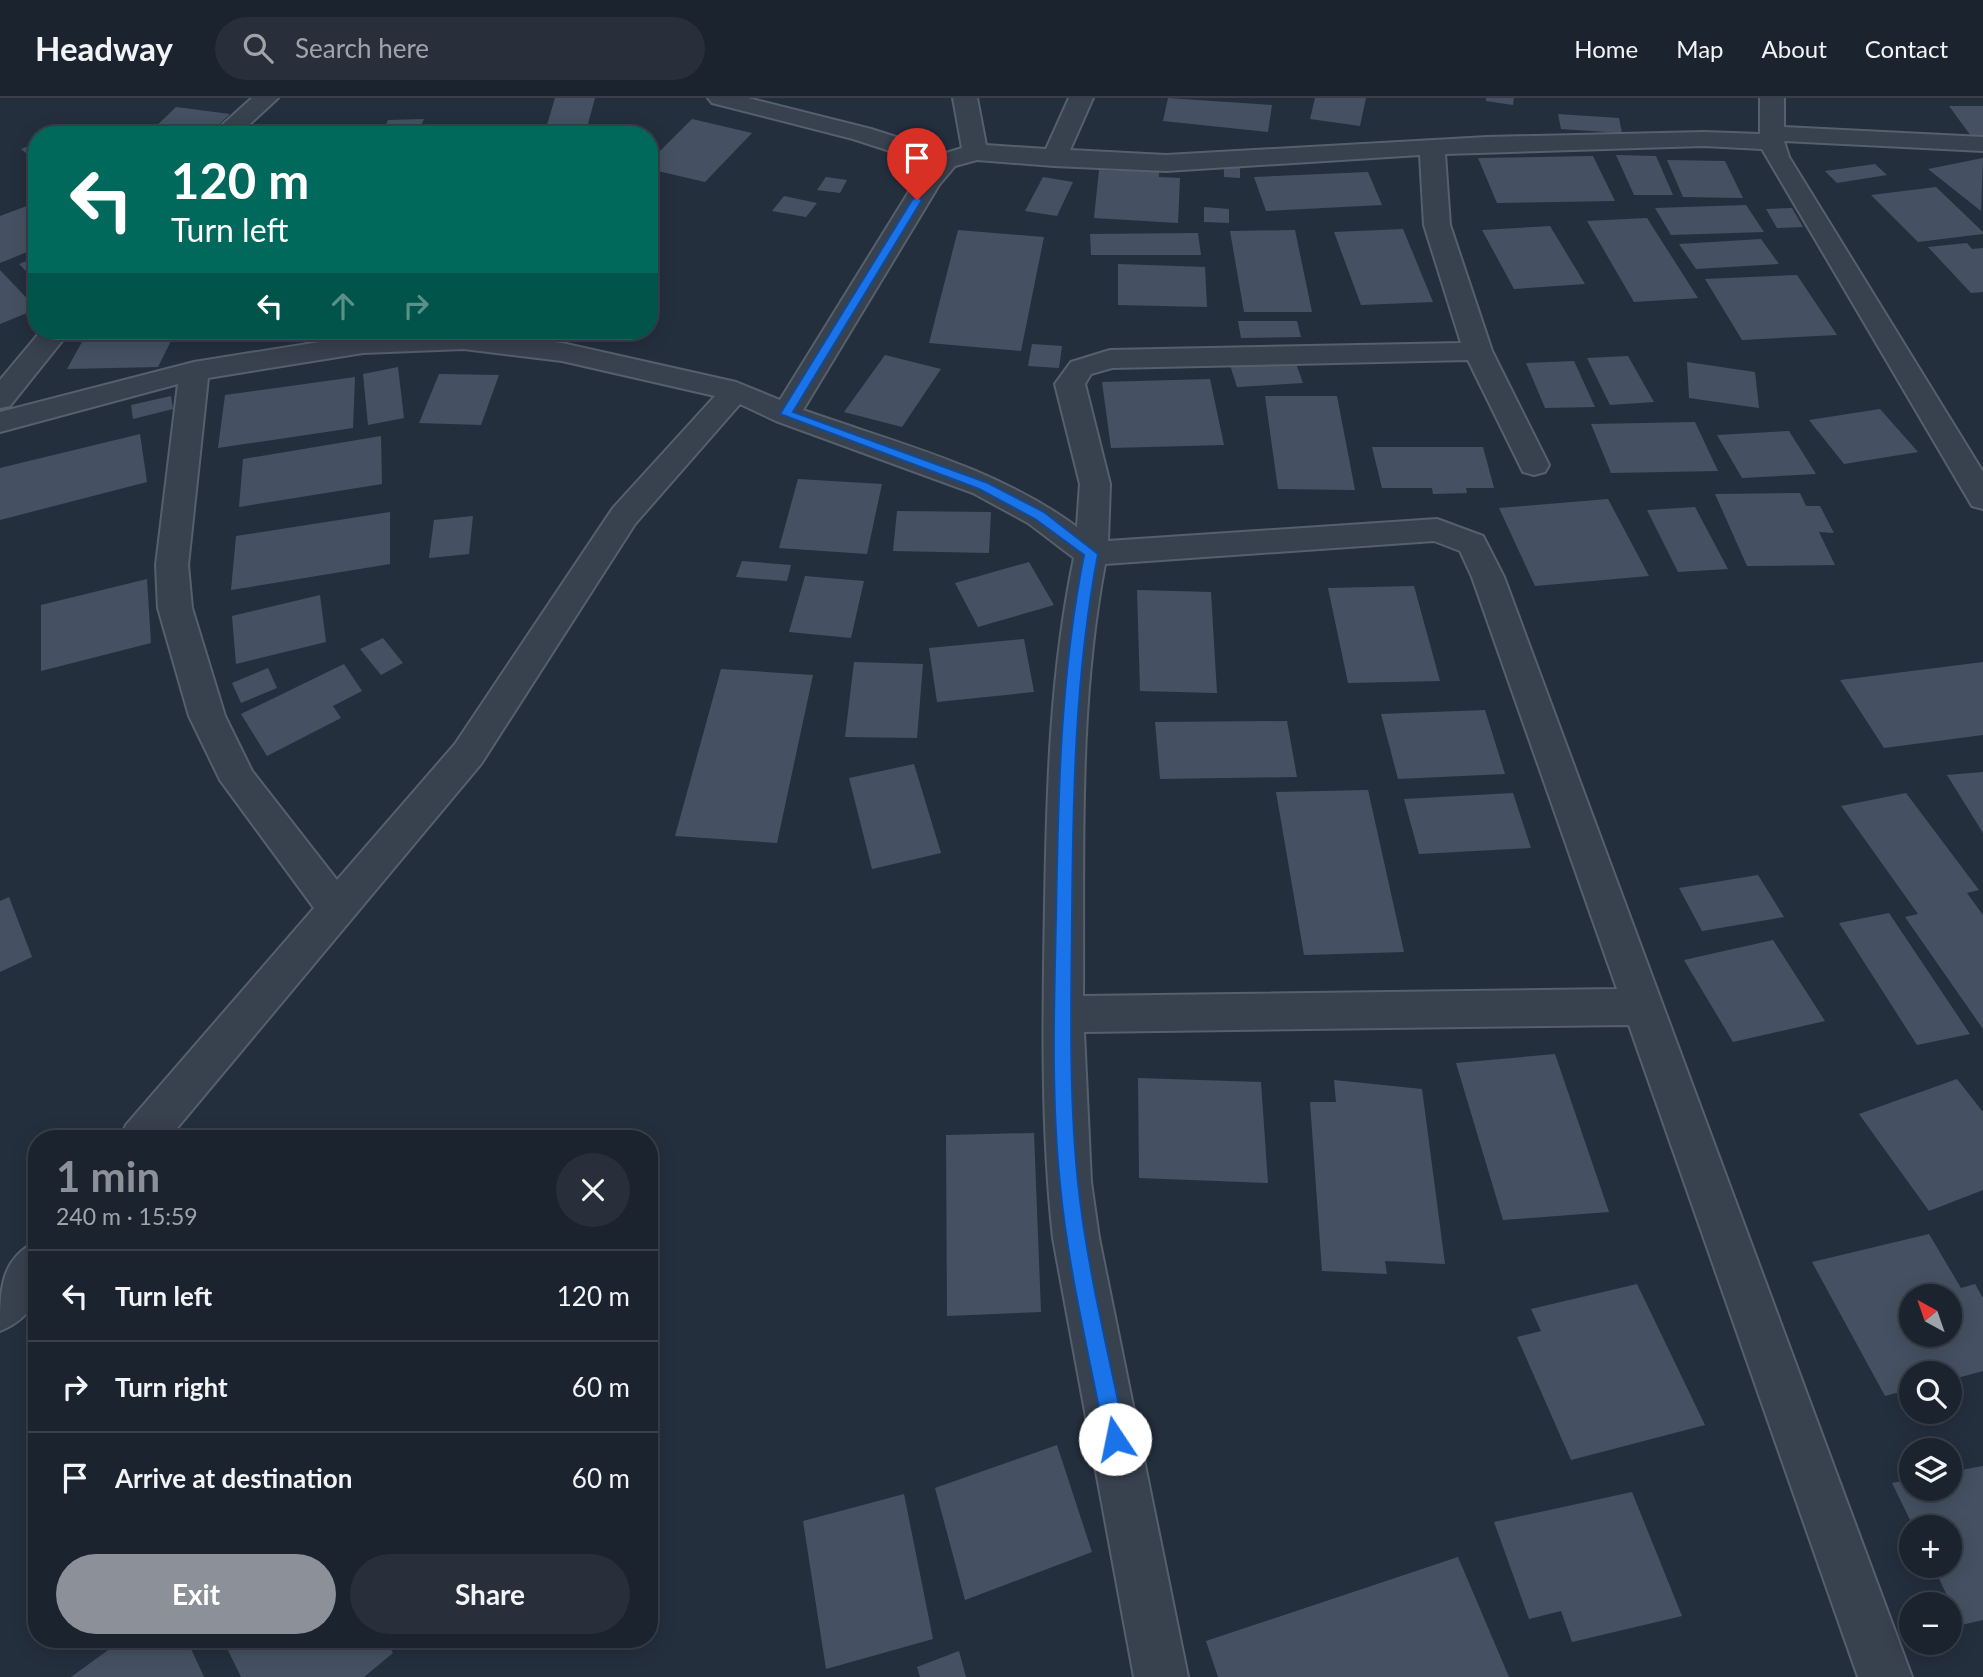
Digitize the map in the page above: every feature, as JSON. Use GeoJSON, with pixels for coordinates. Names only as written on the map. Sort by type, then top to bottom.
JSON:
{"type":"FeatureCollection","features":[{"type":"Feature","properties":{"kind":"street"},"geometry":{"type":"LineString","coordinates":[[233,126],[266,98]]}},
{"type":"Feature","properties":{"kind":"street"},"geometry":{"type":"LineString","coordinates":[[720,98],[863,134],[946,161]]}},
{"type":"Feature","properties":{"kind":"street"},"geometry":{"type":"LineString","coordinates":[[965,98],[975,152]]}},
{"type":"Feature","properties":{"kind":"street"},"geometry":{"type":"LineString","coordinates":[[1054,159],[1081,98]]}},
{"type":"Feature","properties":{"kind":"street"},"geometry":{"type":"LineString","coordinates":[[1772,98],[1773,137],[1788,178],[1983,498]]}},
{"type":"Feature","properties":{"kind":"street"},"geometry":{"type":"LineString","coordinates":[[786,414],[928,182],[946,161],[975,152],[1054,159],[1201,163],[1433,148],[1773,137],[1983,144]]}},
{"type":"Feature","properties":{"kind":"street"},"geometry":{"type":"LineString","coordinates":[[1433,148],[1437,225],[1478,351],[1534,465]]}},
{"type":"Feature","properties":{"kind":"street"},"geometry":{"type":"LineString","coordinates":[[0,400],[49,340]]}},
{"type":"Feature","properties":{"kind":"street"},"geometry":{"type":"LineString","coordinates":[[0,422],[194,371],[363,344],[464,340],[562,352],[736,391],[786,414],[984,486],[1039,515],[1091,554],[1437,530],[1472,544],[1488,578],[1885,1677]]}},
{"type":"Feature","properties":{"kind":"street"},"geometry":{"type":"LineString","coordinates":[[1161,1677],[1076,1238],[1069,1181],[1063,1014],[1066,749],[1078,619],[1091,554],[1095,484],[1070,384],[1081,368],[1110,359],[1478,351]]}},
{"type":"Feature","properties":{"kind":"street"},"geometry":{"type":"LineString","coordinates":[[194,371],[172,565],[175,608],[208,716],[239,780],[337,909]]}},
{"type":"Feature","properties":{"kind":"street"},"geometry":{"type":"LineString","coordinates":[[149,1130],[468,754],[624,516],[736,391]]}},
{"type":"Feature","properties":{"kind":"street"},"geometry":{"type":"LineString","coordinates":[[1063,1014],[1641,1007]]}},
{"type":"Feature","properties":{"kind":"street"},"geometry":{"type":"LineString","coordinates":[[0,1308],[28,1274]]}},
{"type":"Feature","properties":{"kind":"building"},"geometry":{"type":"Polygon","coordinates":[[[555,98],[595,98],[587,126],[547,126],[555,98]]]}},
{"type":"Feature","properties":{"kind":"building"},"geometry":{"type":"Polygon","coordinates":[[[1168,98],[1272,105],[1268,132],[1163,121],[1168,98]]]}},
{"type":"Feature","properties":{"kind":"building"},"geometry":{"type":"Polygon","coordinates":[[[1315,98],[1366,98],[1360,126],[1310,119],[1315,98]]]}},
{"type":"Feature","properties":{"kind":"building"},"geometry":{"type":"Polygon","coordinates":[[[1486,98],[1514,98],[1513,105],[1486,101],[1486,98]]]}},
{"type":"Feature","properties":{"kind":"building"},"geometry":{"type":"Polygon","coordinates":[[[1949,106],[1983,106],[1983,135],[1971,136],[1949,106]]]}},
{"type":"Feature","properties":{"kind":"building"},"geometry":{"type":"Polygon","coordinates":[[[176,107],[230,114],[217,126],[156,126],[176,107]]]}},
{"type":"Feature","properties":{"kind":"building"},"geometry":{"type":"Polygon","coordinates":[[[1558,114],[1619,118],[1622,133],[1561,129],[1558,114]]]}},
{"type":"Feature","properties":{"kind":"building"},"geometry":{"type":"Polygon","coordinates":[[[424,119],[421,126],[385,126],[388,120],[424,119]]]}},
{"type":"Feature","properties":{"kind":"building"},"geometry":{"type":"Polygon","coordinates":[[[692,119],[752,133],[705,182],[658,171],[658,153],[692,119]]]}},
{"type":"Feature","properties":{"kind":"building"},"geometry":{"type":"Polygon","coordinates":[[[361,124],[360,126],[294,125],[361,124]]]}},
{"type":"Feature","properties":{"kind":"building"},"geometry":{"type":"Polygon","coordinates":[[[1616,155],[1656,156],[1673,195],[1634,195],[1616,155]]]}},
{"type":"Feature","properties":{"kind":"building"},"geometry":{"type":"Polygon","coordinates":[[[1593,156],[1615,201],[1497,203],[1478,158],[1593,156]]]}},
{"type":"Feature","properties":{"kind":"building"},"geometry":{"type":"Polygon","coordinates":[[[1983,158],[1981,211],[1928,169],[1983,158]]]}},
{"type":"Feature","properties":{"kind":"building"},"geometry":{"type":"Polygon","coordinates":[[[1667,160],[1725,161],[1743,198],[1683,197],[1667,160]]]}},
{"type":"Feature","properties":{"kind":"building"},"geometry":{"type":"Polygon","coordinates":[[[1875,164],[1887,175],[1837,183],[1825,171],[1875,164]]]}},
{"type":"Feature","properties":{"kind":"building"},"geometry":{"type":"Polygon","coordinates":[[[1224,165],[1240,165],[1240,178],[1224,177],[1224,165]]]}},
{"type":"Feature","properties":{"kind":"building"},"geometry":{"type":"Polygon","coordinates":[[[1099,170],[1159,172],[1159,177],[1180,178],[1178,223],[1094,218],[1099,170]]]}},
{"type":"Feature","properties":{"kind":"building"},"geometry":{"type":"Polygon","coordinates":[[[1368,172],[1382,205],[1266,211],[1254,177],[1368,172]]]}},
{"type":"Feature","properties":{"kind":"building"},"geometry":{"type":"Polygon","coordinates":[[[826,177],[847,180],[840,193],[817,190],[826,177]]]}},
{"type":"Feature","properties":{"kind":"building"},"geometry":{"type":"Polygon","coordinates":[[[1043,177],[1073,182],[1057,216],[1025,211],[1043,177]]]}},
{"type":"Feature","properties":{"kind":"building"},"geometry":{"type":"Polygon","coordinates":[[[1936,187],[1983,234],[1918,242],[1871,195],[1936,187]]]}},
{"type":"Feature","properties":{"kind":"building"},"geometry":{"type":"Polygon","coordinates":[[[784,196],[817,203],[806,217],[772,211],[784,196]]]}},
{"type":"Feature","properties":{"kind":"building"},"geometry":{"type":"Polygon","coordinates":[[[1746,205],[1764,232],[1671,235],[1655,208],[1746,205]]]}},
{"type":"Feature","properties":{"kind":"building"},"geometry":{"type":"Polygon","coordinates":[[[28,206],[28,252],[0,263],[0,216],[28,206]]]}},
{"type":"Feature","properties":{"kind":"building"},"geometry":{"type":"Polygon","coordinates":[[[1204,207],[1229,209],[1229,223],[1204,222],[1204,207]]]}},
{"type":"Feature","properties":{"kind":"building"},"geometry":{"type":"Polygon","coordinates":[[[1792,208],[1803,227],[1777,228],[1766,209],[1792,208]]]}},
{"type":"Feature","properties":{"kind":"building"},"geometry":{"type":"Polygon","coordinates":[[[1647,218],[1698,298],[1634,302],[1587,221],[1647,218]]]}},
{"type":"Feature","properties":{"kind":"building"},"geometry":{"type":"Polygon","coordinates":[[[1550,226],[1585,284],[1514,289],[1482,230],[1550,226]]]}},
{"type":"Feature","properties":{"kind":"building"},"geometry":{"type":"Polygon","coordinates":[[[1403,229],[1433,302],[1361,305],[1334,232],[1403,229]]]}},
{"type":"Feature","properties":{"kind":"building"},"geometry":{"type":"Polygon","coordinates":[[[958,230],[1044,237],[1021,351],[929,343],[958,230]]]}},
{"type":"Feature","properties":{"kind":"building"},"geometry":{"type":"Polygon","coordinates":[[[1295,230],[1312,312],[1244,312],[1230,231],[1295,230]]]}},
{"type":"Feature","properties":{"kind":"building"},"geometry":{"type":"Polygon","coordinates":[[[1198,233],[1201,255],[1091,255],[1090,234],[1198,233]]]}},
{"type":"Feature","properties":{"kind":"building"},"geometry":{"type":"Polygon","coordinates":[[[1761,239],[1779,264],[1696,269],[1679,244],[1761,239]]]}},
{"type":"Feature","properties":{"kind":"building"},"geometry":{"type":"Polygon","coordinates":[[[1967,243],[1972,249],[1983,248],[1983,292],[1971,293],[1928,247],[1967,243]]]}},
{"type":"Feature","properties":{"kind":"building"},"geometry":{"type":"Polygon","coordinates":[[[28,260],[28,273],[19,264],[28,260]]]}},
{"type":"Feature","properties":{"kind":"building"},"geometry":{"type":"Polygon","coordinates":[[[1118,264],[1205,267],[1207,307],[1118,305],[1118,264]]]}},
{"type":"Feature","properties":{"kind":"building"},"geometry":{"type":"Polygon","coordinates":[[[0,270],[28,300],[28,313],[0,324],[0,270]]]}},
{"type":"Feature","properties":{"kind":"building"},"geometry":{"type":"Polygon","coordinates":[[[1797,275],[1837,335],[1742,340],[1705,279],[1797,275]]]}},
{"type":"Feature","properties":{"kind":"building"},"geometry":{"type":"Polygon","coordinates":[[[1238,321],[1297,321],[1301,337],[1241,338],[1238,321]]]}},
{"type":"Feature","properties":{"kind":"building"},"geometry":{"type":"Polygon","coordinates":[[[83,340],[172,340],[158,367],[67,369],[83,340]]]}},
{"type":"Feature","properties":{"kind":"building"},"geometry":{"type":"Polygon","coordinates":[[[1032,344],[1062,346],[1059,368],[1028,366],[1032,344]]]}},
{"type":"Feature","properties":{"kind":"building"},"geometry":{"type":"Polygon","coordinates":[[[885,355],[941,369],[902,427],[844,412],[885,355]]]}},
{"type":"Feature","properties":{"kind":"building"},"geometry":{"type":"Polygon","coordinates":[[[1628,356],[1654,402],[1610,405],[1587,358],[1628,356]]]}},
{"type":"Feature","properties":{"kind":"building"},"geometry":{"type":"Polygon","coordinates":[[[1294,358],[1303,383],[1237,387],[1229,362],[1294,358]]]}},
{"type":"Feature","properties":{"kind":"building"},"geometry":{"type":"Polygon","coordinates":[[[1574,361],[1595,407],[1545,408],[1526,363],[1574,361]]]}},
{"type":"Feature","properties":{"kind":"building"},"geometry":{"type":"Polygon","coordinates":[[[1687,362],[1755,372],[1759,408],[1689,398],[1687,362]]]}},
{"type":"Feature","properties":{"kind":"building"},"geometry":{"type":"Polygon","coordinates":[[[398,367],[404,418],[368,425],[363,374],[398,367]]]}},
{"type":"Feature","properties":{"kind":"building"},"geometry":{"type":"Polygon","coordinates":[[[439,374],[499,375],[481,425],[419,423],[439,374]]]}},
{"type":"Feature","properties":{"kind":"building"},"geometry":{"type":"Polygon","coordinates":[[[355,377],[353,428],[218,448],[225,395],[355,377]]]}},
{"type":"Feature","properties":{"kind":"building"},"geometry":{"type":"Polygon","coordinates":[[[1210,379],[1224,445],[1111,448],[1102,382],[1210,379]]]}},
{"type":"Feature","properties":{"kind":"building"},"geometry":{"type":"Polygon","coordinates":[[[171,396],[173,409],[133,419],[131,405],[171,396]]]}},
{"type":"Feature","properties":{"kind":"building"},"geometry":{"type":"Polygon","coordinates":[[[1265,396],[1337,396],[1355,490],[1278,489],[1265,396]]]}},
{"type":"Feature","properties":{"kind":"building"},"geometry":{"type":"Polygon","coordinates":[[[1880,409],[1918,452],[1844,464],[1809,420],[1880,409]]]}},
{"type":"Feature","properties":{"kind":"building"},"geometry":{"type":"Polygon","coordinates":[[[1695,422],[1718,471],[1611,473],[1591,424],[1695,422]]]}},
{"type":"Feature","properties":{"kind":"building"},"geometry":{"type":"Polygon","coordinates":[[[1789,431],[1816,474],[1742,478],[1717,435],[1789,431]]]}},
{"type":"Feature","properties":{"kind":"building"},"geometry":{"type":"Polygon","coordinates":[[[140,434],[147,482],[0,520],[0,468],[140,434]]]}},
{"type":"Feature","properties":{"kind":"building"},"geometry":{"type":"Polygon","coordinates":[[[381,436],[382,484],[239,507],[243,459],[381,436]]]}},
{"type":"Feature","properties":{"kind":"building"},"geometry":{"type":"Polygon","coordinates":[[[1372,447],[1483,447],[1494,488],[1466,488],[1467,493],[1433,494],[1432,488],[1382,488],[1372,447]]]}},
{"type":"Feature","properties":{"kind":"building"},"geometry":{"type":"Polygon","coordinates":[[[798,479],[882,484],[867,554],[779,548],[798,479]]]}},
{"type":"Feature","properties":{"kind":"building"},"geometry":{"type":"Polygon","coordinates":[[[1800,493],[1806,506],[1820,506],[1834,533],[1819,532],[1835,565],[1747,566],[1715,494],[1800,493]]]}},
{"type":"Feature","properties":{"kind":"building"},"geometry":{"type":"Polygon","coordinates":[[[1608,499],[1649,576],[1535,586],[1499,508],[1608,499]]]}},
{"type":"Feature","properties":{"kind":"building"},"geometry":{"type":"Polygon","coordinates":[[[1695,507],[1728,569],[1678,572],[1647,510],[1695,507]]]}},
{"type":"Feature","properties":{"kind":"building"},"geometry":{"type":"Polygon","coordinates":[[[897,511],[991,512],[989,553],[893,551],[897,511]]]}},
{"type":"Feature","properties":{"kind":"building"},"geometry":{"type":"Polygon","coordinates":[[[390,512],[390,564],[231,590],[236,536],[390,512]]]}},
{"type":"Feature","properties":{"kind":"building"},"geometry":{"type":"Polygon","coordinates":[[[473,516],[469,554],[429,558],[434,520],[473,516]]]}},
{"type":"Feature","properties":{"kind":"building"},"geometry":{"type":"Polygon","coordinates":[[[742,561],[791,565],[787,581],[736,577],[742,561]]]}},
{"type":"Feature","properties":{"kind":"building"},"geometry":{"type":"Polygon","coordinates":[[[1029,562],[1054,605],[978,627],[955,583],[1029,562]]]}},
{"type":"Feature","properties":{"kind":"building"},"geometry":{"type":"Polygon","coordinates":[[[805,576],[864,581],[851,638],[789,632],[805,576]]]}},
{"type":"Feature","properties":{"kind":"building"},"geometry":{"type":"Polygon","coordinates":[[[147,579],[151,643],[41,671],[41,605],[147,579]]]}},
{"type":"Feature","properties":{"kind":"building"},"geometry":{"type":"Polygon","coordinates":[[[1414,586],[1440,681],[1348,683],[1328,588],[1414,586]]]}},
{"type":"Feature","properties":{"kind":"building"},"geometry":{"type":"Polygon","coordinates":[[[1137,590],[1211,592],[1217,693],[1140,691],[1137,590]]]}},
{"type":"Feature","properties":{"kind":"building"},"geometry":{"type":"Polygon","coordinates":[[[320,595],[326,642],[236,664],[232,616],[320,595]]]}},
{"type":"Feature","properties":{"kind":"building"},"geometry":{"type":"Polygon","coordinates":[[[383,638],[403,663],[381,675],[360,649],[383,638]]]}},
{"type":"Feature","properties":{"kind":"building"},"geometry":{"type":"Polygon","coordinates":[[[1024,639],[1034,692],[937,702],[929,648],[1024,639]]]}},
{"type":"Feature","properties":{"kind":"building"},"geometry":{"type":"Polygon","coordinates":[[[854,662],[923,664],[917,738],[845,737],[854,662]]]}},
{"type":"Feature","properties":{"kind":"building"},"geometry":{"type":"Polygon","coordinates":[[[1983,662],[1983,735],[1884,748],[1840,680],[1983,662]]]}},
{"type":"Feature","properties":{"kind":"building"},"geometry":{"type":"Polygon","coordinates":[[[344,664],[362,691],[333,706],[341,718],[267,756],[241,714],[344,664]]]}},
{"type":"Feature","properties":{"kind":"building"},"geometry":{"type":"Polygon","coordinates":[[[268,668],[277,688],[241,703],[232,683],[268,668]]]}},
{"type":"Feature","properties":{"kind":"building"},"geometry":{"type":"Polygon","coordinates":[[[721,669],[813,675],[777,843],[675,836],[721,669]]]}},
{"type":"Feature","properties":{"kind":"building"},"geometry":{"type":"Polygon","coordinates":[[[1485,710],[1505,774],[1398,779],[1381,714],[1485,710]]]}},
{"type":"Feature","properties":{"kind":"building"},"geometry":{"type":"Polygon","coordinates":[[[1287,721],[1297,777],[1160,779],[1155,722],[1287,721]]]}},
{"type":"Feature","properties":{"kind":"building"},"geometry":{"type":"Polygon","coordinates":[[[914,764],[941,853],[872,869],[849,778],[914,764]]]}},
{"type":"Feature","properties":{"kind":"building"},"geometry":{"type":"Polygon","coordinates":[[[1983,772],[1983,833],[1947,775],[1983,772]]]}},
{"type":"Feature","properties":{"kind":"building"},"geometry":{"type":"Polygon","coordinates":[[[1368,790],[1404,952],[1304,955],[1276,792],[1368,790]]]}},
{"type":"Feature","properties":{"kind":"building"},"geometry":{"type":"Polygon","coordinates":[[[1513,793],[1531,848],[1419,854],[1404,799],[1513,793]]]}},
{"type":"Feature","properties":{"kind":"building"},"geometry":{"type":"Polygon","coordinates":[[[1906,793],[1979,890],[1967,893],[1983,915],[1983,1029],[1905,917],[1918,914],[1841,806],[1906,793]]]}},
{"type":"Feature","properties":{"kind":"building"},"geometry":{"type":"Polygon","coordinates":[[[1758,875],[1784,917],[1702,931],[1679,888],[1758,875]]]}},
{"type":"Feature","properties":{"kind":"building"},"geometry":{"type":"Polygon","coordinates":[[[9,897],[32,957],[0,972],[0,901],[9,897]]]}},
{"type":"Feature","properties":{"kind":"building"},"geometry":{"type":"Polygon","coordinates":[[[1889,913],[1970,1034],[1917,1045],[1839,923],[1889,913]]]}},
{"type":"Feature","properties":{"kind":"building"},"geometry":{"type":"Polygon","coordinates":[[[1773,940],[1825,1021],[1733,1042],[1684,960],[1773,940]]]}},
{"type":"Feature","properties":{"kind":"building"},"geometry":{"type":"Polygon","coordinates":[[[1555,1054],[1609,1212],[1503,1220],[1456,1063],[1555,1054]]]}},
{"type":"Feature","properties":{"kind":"building"},"geometry":{"type":"Polygon","coordinates":[[[1138,1078],[1261,1082],[1268,1183],[1139,1178],[1138,1078]]]}},
{"type":"Feature","properties":{"kind":"building"},"geometry":{"type":"Polygon","coordinates":[[[1957,1079],[1983,1112],[1983,1190],[1929,1211],[1859,1114],[1957,1079]]]}},
{"type":"Feature","properties":{"kind":"building"},"geometry":{"type":"Polygon","coordinates":[[[1334,1080],[1422,1089],[1445,1264],[1385,1261],[1387,1274],[1322,1271],[1310,1102],[1336,1102],[1334,1080]]]}},
{"type":"Feature","properties":{"kind":"building"},"geometry":{"type":"Polygon","coordinates":[[[1034,1133],[1041,1312],[947,1316],[946,1135],[1034,1133]]]}},
{"type":"Feature","properties":{"kind":"building"},"geometry":{"type":"Polygon","coordinates":[[[1929,1234],[1959,1284],[1899,1284],[1899,1348],[1962,1348],[1962,1288],[1975,1284],[1983,1298],[1983,1371],[1962,1377],[1962,1361],[1899,1361],[1899,1392],[1885,1396],[1812,1262],[1929,1234]]]}},
{"type":"Feature","properties":{"kind":"building"},"geometry":{"type":"Polygon","coordinates":[[[1637,1284],[1705,1425],[1571,1460],[1517,1337],[1541,1331],[1531,1309],[1637,1284]]]}},
{"type":"Feature","properties":{"kind":"building"},"geometry":{"type":"Polygon","coordinates":[[[1057,1445],[1092,1552],[965,1600],[935,1488],[1057,1445]]]}},
{"type":"Feature","properties":{"kind":"building"},"geometry":{"type":"Polygon","coordinates":[[[1983,1466],[1983,1620],[1962,1625],[1962,1592],[1945,1592],[1939,1578],[1962,1578],[1962,1515],[1908,1515],[1901,1501],[1962,1501],[1962,1470],[1983,1466]]]}},
{"type":"Feature","properties":{"kind":"building"},"geometry":{"type":"Polygon","coordinates":[[[1899,1482],[1899,1497],[1892,1483],[1899,1482]]]}},
{"type":"Feature","properties":{"kind":"building"},"geometry":{"type":"Polygon","coordinates":[[[1632,1492],[1682,1616],[1572,1642],[1561,1611],[1529,1619],[1494,1522],[1632,1492]]]}},
{"type":"Feature","properties":{"kind":"building"},"geometry":{"type":"Polygon","coordinates":[[[904,1494],[933,1639],[826,1669],[803,1521],[904,1494]]]}},
{"type":"Feature","properties":{"kind":"building"},"geometry":{"type":"Polygon","coordinates":[[[1458,1557],[1509,1677],[1218,1677],[1206,1641],[1458,1557]]]}},
{"type":"Feature","properties":{"kind":"building"},"geometry":{"type":"Polygon","coordinates":[[[111,1648],[191,1648],[204,1677],[71,1677],[111,1648]]]}},
{"type":"Feature","properties":{"kind":"building"},"geometry":{"type":"Polygon","coordinates":[[[227,1648],[390,1648],[393,1653],[364,1677],[241,1677],[227,1648]]]}},
{"type":"Feature","properties":{"kind":"building"},"geometry":{"type":"Polygon","coordinates":[[[959,1651],[966,1677],[920,1677],[917,1667],[959,1651]]]}},
{"type":"Feature","properties":{"kind":"route"},"geometry":{"type":"LineString","coordinates":[[917,200],[786,414],[984,486],[1039,515],[1091,554],[1078,619],[1066,749],[1063,1014],[1069,1181],[1076,1238],[1115,1439]]}}]}
